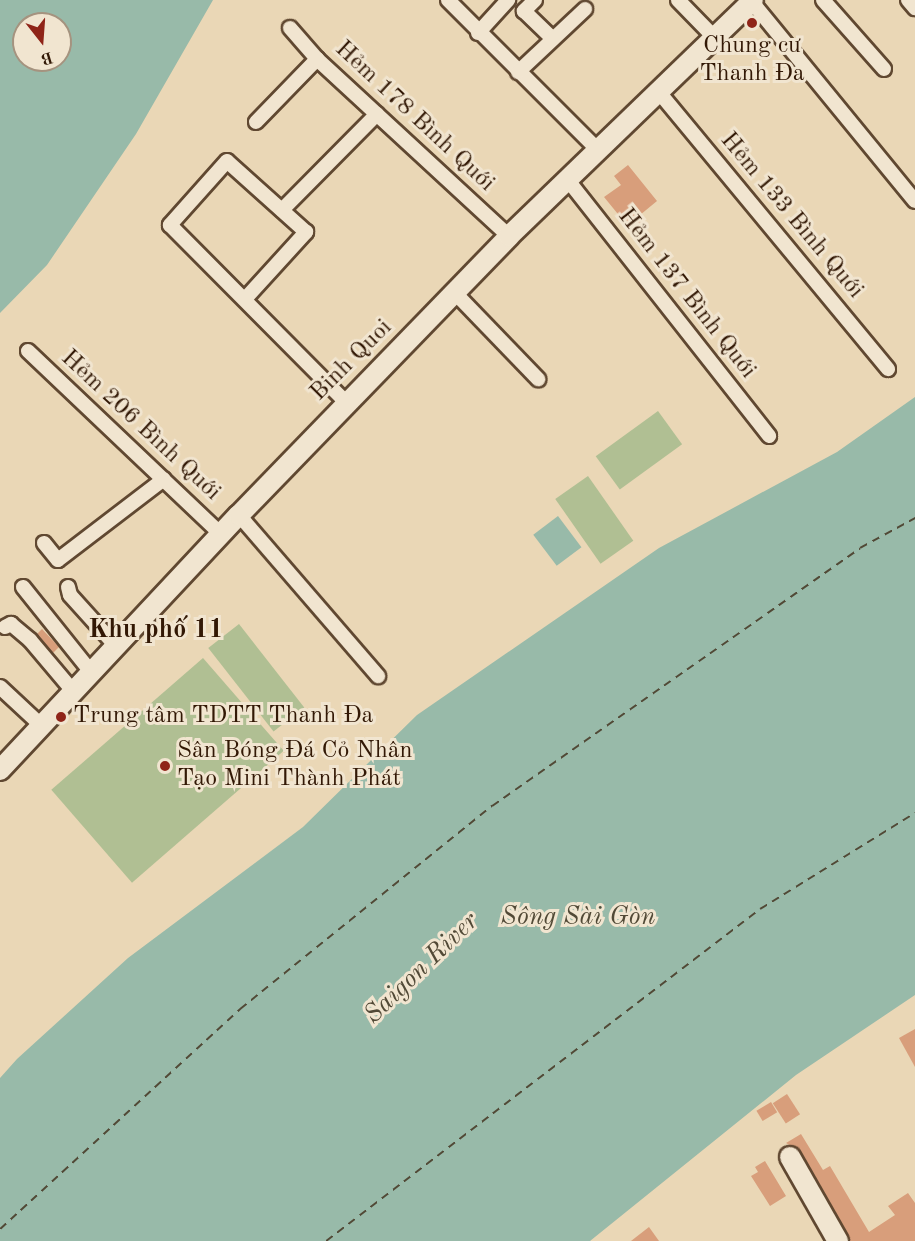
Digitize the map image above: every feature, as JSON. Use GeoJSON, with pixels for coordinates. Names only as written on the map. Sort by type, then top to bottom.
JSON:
{"type":"FeatureCollection","features":[{"type":"Feature","properties":{"kind":"main road","name":"Binh Quoi"},"geometry":{"type":"LineString","coordinates":[[0,770],[239,515],[509,236],[596,148],[752,1]]}},
{"type":"Feature","properties":{"kind":"main road"},"geometry":{"type":"LineString","coordinates":[[790,1156],[838,1241]]}},
{"type":"Feature","properties":{"kind":"street"},"geometry":{"type":"LineString","coordinates":[[448,0],[478,33],[596,148]]}},
{"type":"Feature","properties":{"kind":"street"},"geometry":{"type":"LineString","coordinates":[[478,33],[508,0]]}},
{"type":"Feature","properties":{"kind":"street"},"geometry":{"type":"LineString","coordinates":[[535,0],[524,11],[553,39]]}},
{"type":"Feature","properties":{"kind":"street"},"geometry":{"type":"LineString","coordinates":[[678,0],[715,38]]}},
{"type":"Feature","properties":{"kind":"street"},"geometry":{"type":"LineString","coordinates":[[823,0],[884,69]]}},
{"type":"Feature","properties":{"kind":"street"},"geometry":{"type":"LineString","coordinates":[[908,0],[915,8]]}},
{"type":"Feature","properties":{"kind":"street"},"geometry":{"type":"LineString","coordinates":[[752,1],[915,201]]}},
{"type":"Feature","properties":{"kind":"street"},"geometry":{"type":"LineString","coordinates":[[518,72],[585,9]]}},
{"type":"Feature","properties":{"kind":"street","name":"Hẻm 178 Bình Quới"},"geometry":{"type":"LineString","coordinates":[[290,28],[317,58],[509,236]]}},
{"type":"Feature","properties":{"kind":"street"},"geometry":{"type":"LineString","coordinates":[[256,122],[317,58]]}},
{"type":"Feature","properties":{"kind":"street","name":"Hẻm 133 Bình Quới"},"geometry":{"type":"LineString","coordinates":[[658,91],[888,369]]}},
{"type":"Feature","properties":{"kind":"street"},"geometry":{"type":"LineString","coordinates":[[282,210],[377,114]]}},
{"type":"Feature","properties":{"kind":"street"},"geometry":{"type":"LineString","coordinates":[[245,299],[306,232],[227,161],[170,225],[346,403]]}},
{"type":"Feature","properties":{"kind":"street","name":"Hẻm 137 Bình Quới"},"geometry":{"type":"LineString","coordinates":[[567,179],[769,436]]}},
{"type":"Feature","properties":{"kind":"street"},"geometry":{"type":"LineString","coordinates":[[455,293],[538,379]]}},
{"type":"Feature","properties":{"kind":"street","name":"Hẻm 206 Bình Quới"},"geometry":{"type":"LineString","coordinates":[[28,351],[221,534]]}},
{"type":"Feature","properties":{"kind":"street"},"geometry":{"type":"LineString","coordinates":[[44,543],[58,560],[164,479]]}},
{"type":"Feature","properties":{"kind":"street"},"geometry":{"type":"LineString","coordinates":[[239,515],[378,676]]}},
{"type":"Feature","properties":{"kind":"street"},"geometry":{"type":"LineString","coordinates":[[23,587],[92,673]]}},
{"type":"Feature","properties":{"kind":"street"},"geometry":{"type":"LineString","coordinates":[[68,587],[70,595],[117,646]]}},
{"type":"Feature","properties":{"kind":"street"},"geometry":{"type":"LineString","coordinates":[[5,627],[11,624],[30,640],[74,692]]}},
{"type":"Feature","properties":{"kind":"street"},"geometry":{"type":"LineString","coordinates":[[0,687],[42,726]]}},
{"type":"Feature","properties":{"kind":"shaded area"},"geometry":{"type":"Polygon","coordinates":[[[658,411],[682,444],[620,489],[596,456],[658,411]]]}},
{"type":"Feature","properties":{"kind":"shaded area"},"geometry":{"type":"Polygon","coordinates":[[[588,476],[633,541],[601,564],[555,499],[588,476]]]}},
{"type":"Feature","properties":{"kind":"shaded area"},"geometry":{"type":"Polygon","coordinates":[[[239,624],[304,708],[274,732],[208,648],[239,624]]]}},
{"type":"Feature","properties":{"kind":"shaded area"},"geometry":{"type":"Polygon","coordinates":[[[203,658],[284,751],[132,883],[51,790],[203,658]]]}},
{"type":"Feature","properties":{"kind":"water"},"geometry":{"type":"Polygon","coordinates":[[[0,0],[213,0],[136,134],[47,265],[0,313],[0,0]]]}},
{"type":"Feature","properties":{"kind":"water","name":"Sông Sài Gòn"},"geometry":{"type":"Polygon","coordinates":[[[915,397],[915,995],[796,1075],[590,1241],[0,1241],[0,1078],[17,1059],[128,958],[303,827],[417,715],[659,548],[837,452],[915,397]]]}},
{"type":"Feature","properties":{"kind":"water"},"geometry":{"type":"Polygon","coordinates":[[[558,516],[581,547],[557,566],[533,535],[558,516]]]}},
{"type":"Feature","properties":{"kind":"building"},"geometry":{"type":"Polygon","coordinates":[[[628,165],[657,201],[640,215],[644,220],[631,230],[604,197],[621,185],[614,176],[628,165]]]}},
{"type":"Feature","properties":{"kind":"building"},"geometry":{"type":"Polygon","coordinates":[[[42,629],[59,647],[53,653],[37,634],[42,629]]]}},
{"type":"Feature","properties":{"kind":"building"},"geometry":{"type":"Polygon","coordinates":[[[915,1029],[915,1067],[899,1038],[915,1029]]]}},
{"type":"Feature","properties":{"kind":"building"},"geometry":{"type":"Polygon","coordinates":[[[787,1094],[800,1114],[786,1123],[773,1103],[787,1094]]]}},
{"type":"Feature","properties":{"kind":"building"},"geometry":{"type":"Polygon","coordinates":[[[771,1102],[777,1112],[763,1121],[756,1111],[771,1102]]]}},
{"type":"Feature","properties":{"kind":"building"},"geometry":{"type":"Polygon","coordinates":[[[801,1134],[823,1170],[830,1166],[869,1232],[895,1215],[888,1206],[908,1193],[915,1203],[915,1241],[850,1241],[800,1151],[786,1143],[801,1134]]]}},
{"type":"Feature","properties":{"kind":"building"},"geometry":{"type":"Polygon","coordinates":[[[765,1161],[786,1196],[770,1206],[751,1176],[758,1172],[755,1167],[765,1161]]]}},
{"type":"Feature","properties":{"kind":"building"},"geometry":{"type":"Polygon","coordinates":[[[649,1227],[659,1241],[631,1241],[649,1227]]]}},
{"type":"Feature","properties":{"kind":"ferry route"},"geometry":{"type":"LineString","coordinates":[[0,1229],[240,1009],[492,806],[860,548],[915,518]]}},
{"type":"Feature","properties":{"kind":"ferry route"},"geometry":{"type":"LineString","coordinates":[[326,1241],[760,909],[915,813]]}},
{"type":"Feature","properties":{"kind":"place","name":"Chung cư Thanh Đa"},"geometry":{"type":"Point","coordinates":[752,23]}},
{"type":"Feature","properties":{"kind":"place","name":"Trung tâm TDTT Thanh Đa"},"geometry":{"type":"Point","coordinates":[61,717]}},
{"type":"Feature","properties":{"kind":"place","name":"Sân Bóng Đá Cỏ Nhân Tạo Mini Thành Phát"},"geometry":{"type":"Point","coordinates":[165,766]}},
{"type":"Feature","properties":{"kind":"district","name":"Khu phố 11"},"geometry":{"type":"Point","coordinates":[156,631]}},
{"type":"Feature","properties":{"kind":"water label","name":"Saigon River"},"geometry":{"type":"Point","coordinates":[422,969]}}]}
